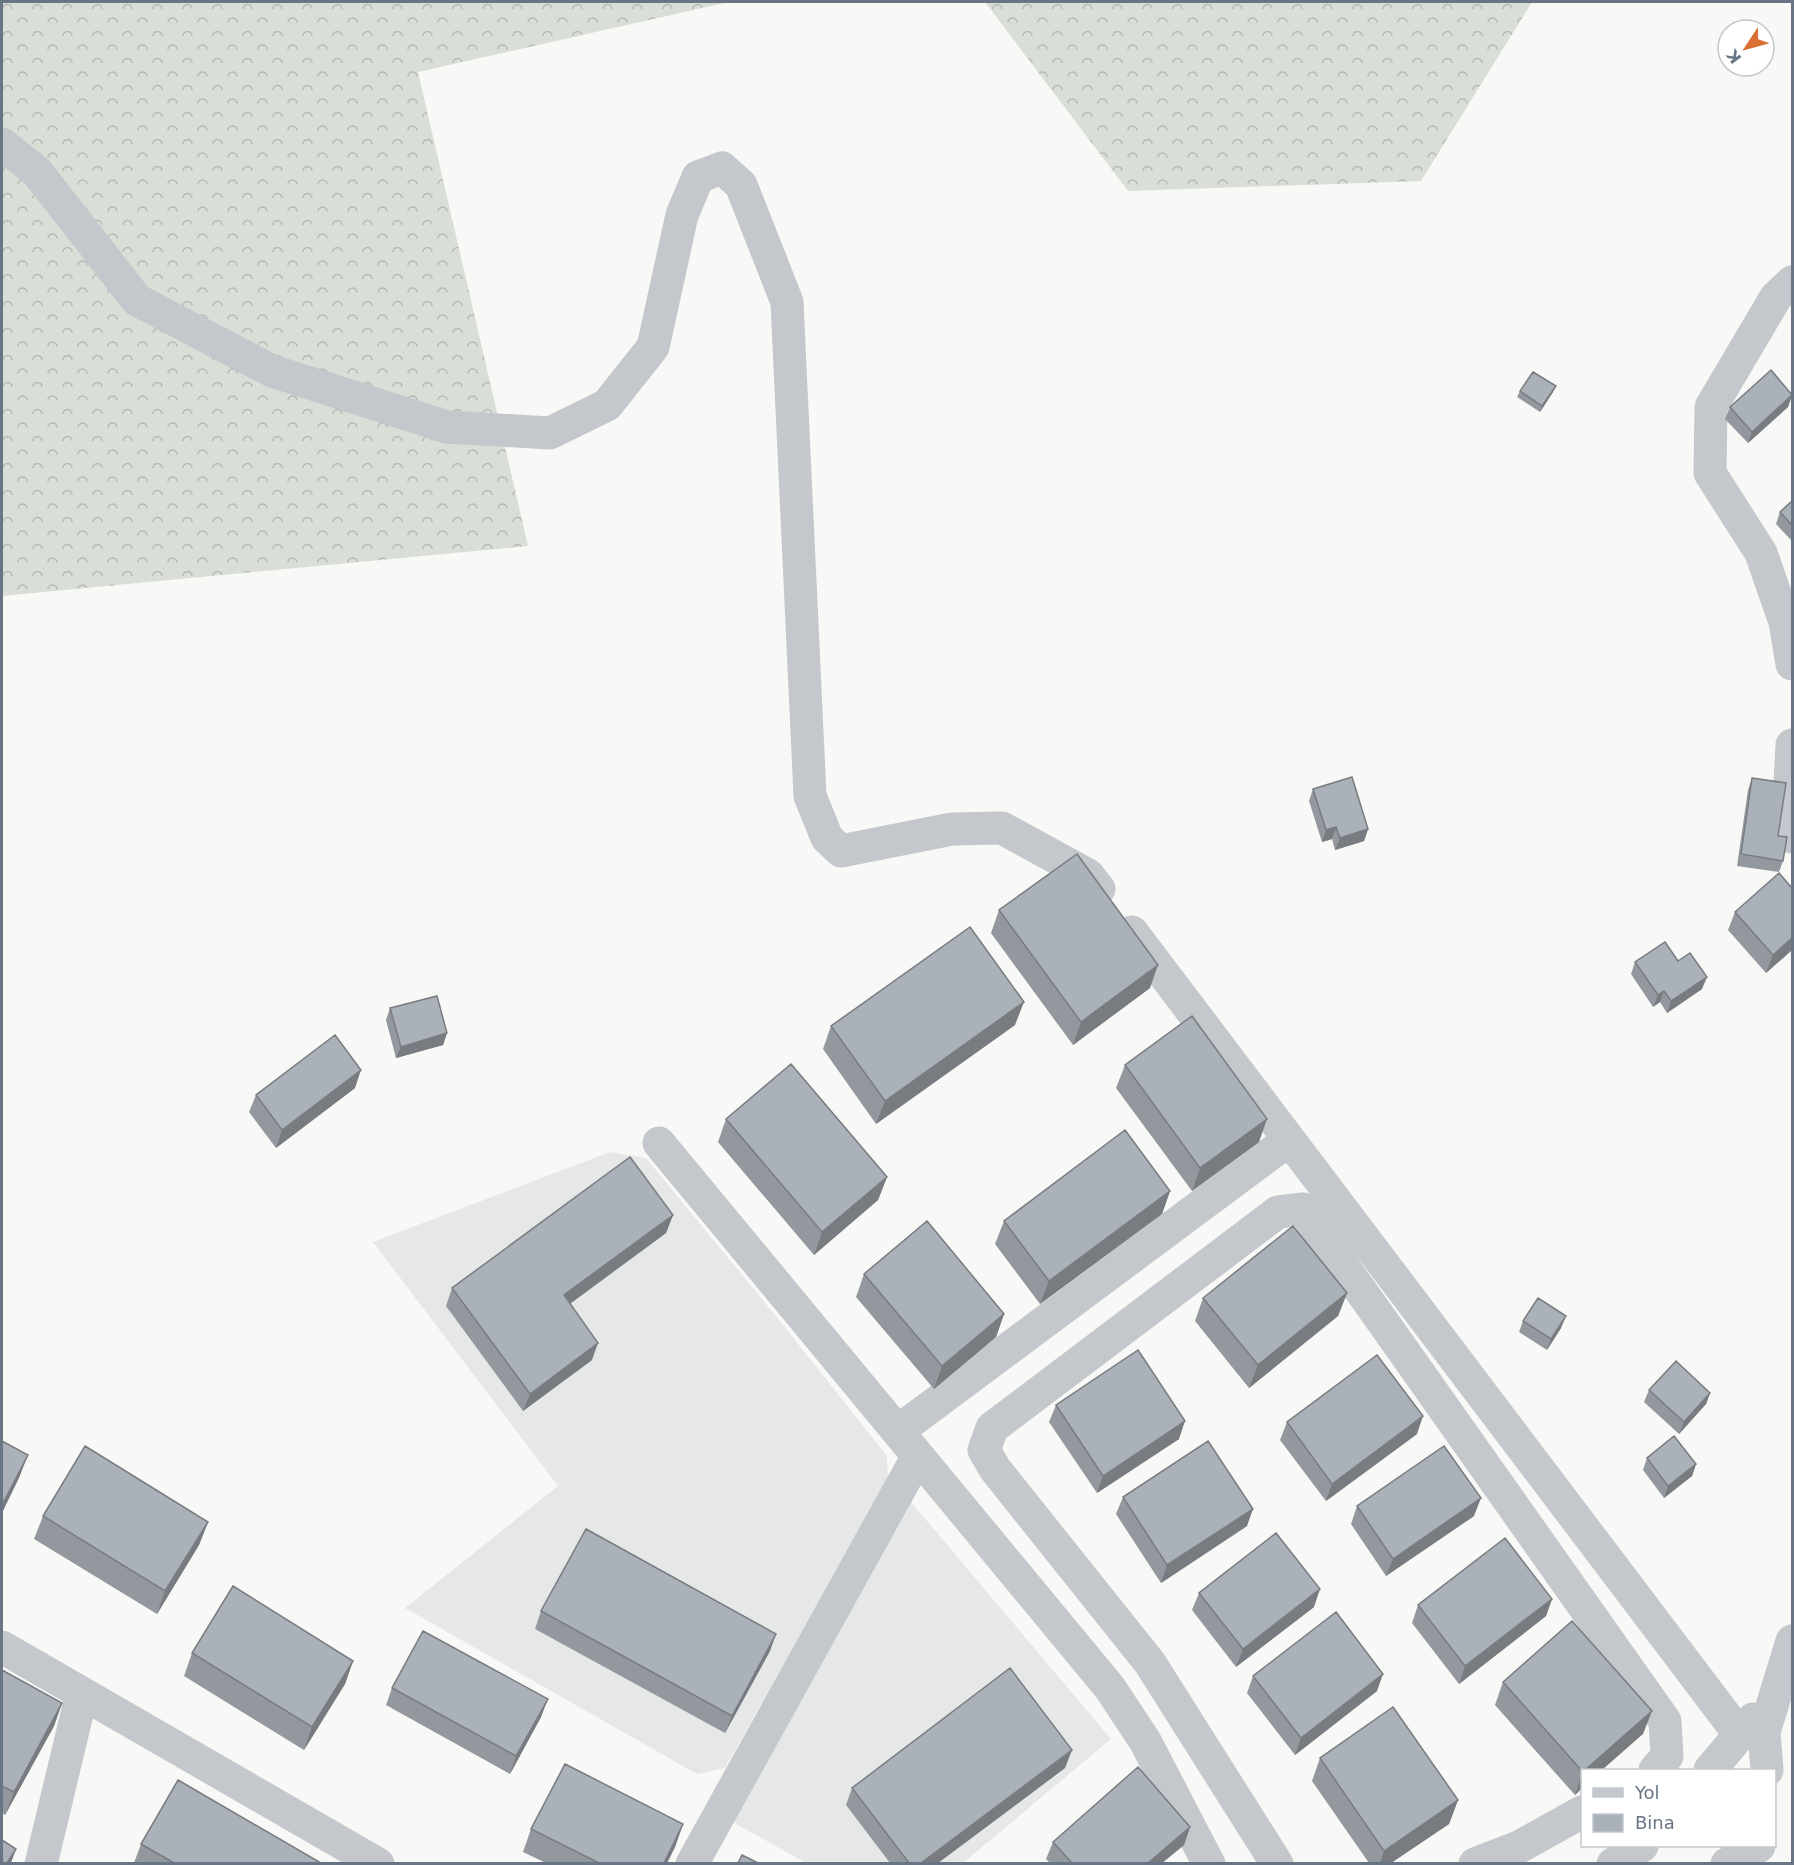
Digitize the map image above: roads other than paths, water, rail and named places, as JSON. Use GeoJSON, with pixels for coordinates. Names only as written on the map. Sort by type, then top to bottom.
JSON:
{"type":"FeatureCollection","features":[{"type":"Feature","properties":{"kind":"street"},"geometry":{"type":"LineString","coordinates":[[2,144],[37,172],[137,300],[272,371],[447,427],[550,433],[607,405],[653,347],[682,215],[698,177],[722,168],[741,185],[787,302],[810,796],[827,838],[841,852],[952,829],[1002,828],[1088,875],[1740,1735]]}},
{"type":"Feature","properties":{"kind":"street"},"geometry":{"type":"LineString","coordinates":[[1792,282],[1776,297],[1711,407],[1710,473],[1761,553],[1785,622],[1792,664]]}},
{"type":"Feature","properties":{"kind":"street"},"geometry":{"type":"LineString","coordinates":[[1792,745],[1790,782],[1792,837]]}},
{"type":"Feature","properties":{"kind":"street"},"geometry":{"type":"LineString","coordinates":[[898,1431],[1289,1140]]}},
{"type":"Feature","properties":{"kind":"street"},"geometry":{"type":"LineString","coordinates":[[659,1143],[1110,1688],[1146,1741],[1209,1863]]}},
{"type":"Feature","properties":{"kind":"street"},"geometry":{"type":"LineString","coordinates":[[1277,1863],[1150,1663],[995,1469],[984,1450],[992,1428],[1278,1212],[1303,1209],[1665,1721],[1667,1756],[1656,1769]]}},
{"type":"Feature","properties":{"kind":"street"},"geometry":{"type":"LineString","coordinates":[[692,1863],[918,1456]]}},
{"type":"Feature","properties":{"kind":"street"},"geometry":{"type":"LineString","coordinates":[[1767,1769],[1764,1732],[1792,1641]]}},
{"type":"Feature","properties":{"kind":"street"},"geometry":{"type":"LineString","coordinates":[[2,1647],[378,1863]]}},
{"type":"Feature","properties":{"kind":"street"},"geometry":{"type":"LineString","coordinates":[[1110,1688],[1150,1663]]}},
{"type":"Feature","properties":{"kind":"street"},"geometry":{"type":"LineString","coordinates":[[1711,1769],[1778,1690]]}},
{"type":"Feature","properties":{"kind":"street"},"geometry":{"type":"LineString","coordinates":[[41,1863],[82,1693]]}},
{"type":"Feature","properties":{"kind":"street"},"geometry":{"type":"LineString","coordinates":[[1475,1863],[1523,1855],[1581,1813]]}},
{"type":"Feature","properties":{"kind":"street"},"geometry":{"type":"LineString","coordinates":[[1613,1863],[1639,1847]]}},
{"type":"Feature","properties":{"kind":"street"},"geometry":{"type":"LineString","coordinates":[[1727,1863],[1755,1847]]}},
{"type":"Feature","properties":{"kind":"street"},"geometry":{"type":"LineString","coordinates":[[1774,1847],[1778,1863]]}}]}
